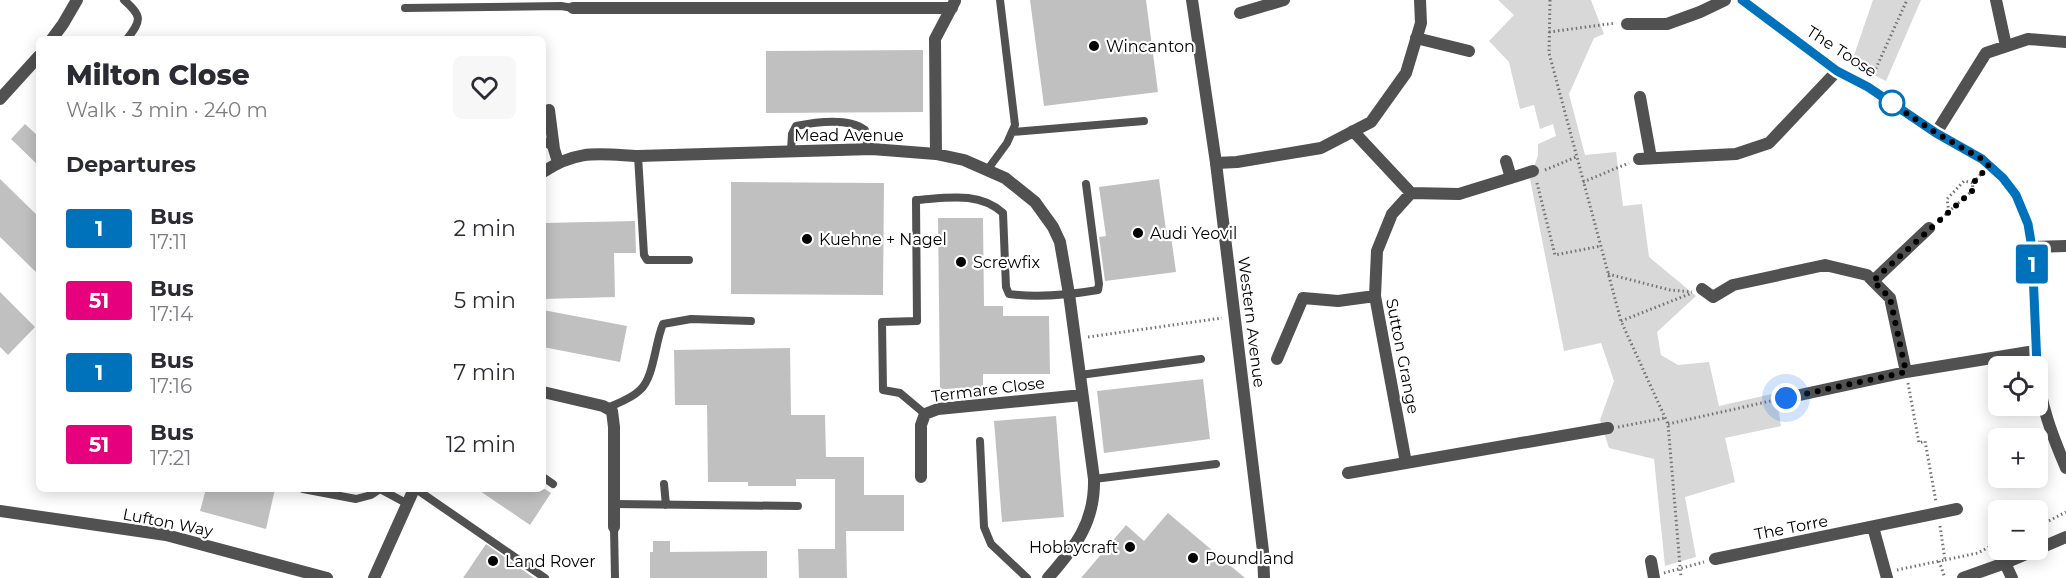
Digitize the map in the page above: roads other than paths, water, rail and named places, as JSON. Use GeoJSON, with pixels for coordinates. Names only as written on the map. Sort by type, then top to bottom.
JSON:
{"type":"FeatureCollection","features":[{"type":"Feature","properties":{"kind":"street"},"geometry":{"type":"LineString","coordinates":[[54,36],[77,0]]}},
{"type":"Feature","properties":{"kind":"street","name":"Western Avenue"},"geometry":{"type":"LineString","coordinates":[[1192,0],[1215,163],[1263,551],[1264,578]]}},
{"type":"Feature","properties":{"kind":"street"},"geometry":{"type":"LineString","coordinates":[[1240,13],[1269,2],[1284,0]]}},
{"type":"Feature","properties":{"kind":"street"},"geometry":{"type":"LineString","coordinates":[[1215,163],[1237,162],[1321,148],[1371,123],[1406,73],[1421,23],[1420,0]]}},
{"type":"Feature","properties":{"kind":"street"},"geometry":{"type":"LineString","coordinates":[[1627,24],[1667,24],[1725,0]]}},
{"type":"Feature","properties":{"kind":"street","name":"The Toose"},"geometry":{"type":"LineString","coordinates":[[1742,0],[1837,71],[1868,87],[1936,133],[1982,159],[2003,178],[2016,195],[2028,224],[2032,248],[2036,356]]}},
{"type":"Feature","properties":{"kind":"street"},"geometry":{"type":"LineString","coordinates":[[1996,0],[2006,46]]}},
{"type":"Feature","properties":{"kind":"street"},"geometry":{"type":"LineString","coordinates":[[573,8],[953,4],[935,39],[936,154]]}},
{"type":"Feature","properties":{"kind":"street"},"geometry":{"type":"LineString","coordinates":[[1416,38],[1469,51]]}},
{"type":"Feature","properties":{"kind":"street"},"geometry":{"type":"LineString","coordinates":[[1936,133],[1986,53],[2028,39],[2066,42]]}},
{"type":"Feature","properties":{"kind":"street"},"geometry":{"type":"LineString","coordinates":[[0,99],[36,62]]}},
{"type":"Feature","properties":{"kind":"street"},"geometry":{"type":"LineString","coordinates":[[1640,97],[1645,159],[1736,154],[1769,143],[1837,71]]}},
{"type":"Feature","properties":{"kind":"street"},"geometry":{"type":"LineString","coordinates":[[549,110],[558,162]]}},
{"type":"Feature","properties":{"kind":"street"},"geometry":{"type":"LineString","coordinates":[[1353,131],[1411,193],[1459,194],[1533,171]]}},
{"type":"Feature","properties":{"kind":"street","name":"Mead Avenue"},"geometry":{"type":"LineString","coordinates":[[546,170],[558,162],[577,155],[638,156],[867,149],[936,154],[964,160],[988,169],[1020,189],[1035,202],[1053,227],[1060,242],[1094,479],[1094,497],[1077,544],[1048,578]]}},
{"type":"Feature","properties":{"kind":"street"},"geometry":{"type":"LineString","coordinates":[[1506,161],[1511,178]]}},
{"type":"Feature","properties":{"kind":"street","name":"Sutton Grange"},"geometry":{"type":"LineString","coordinates":[[1406,463],[1375,296],[1377,251],[1392,214],[1411,193]]}},
{"type":"Feature","properties":{"kind":"street"},"geometry":{"type":"LineString","coordinates":[[1873,281],[1929,228]]}},
{"type":"Feature","properties":{"kind":"street"},"geometry":{"type":"LineString","coordinates":[[2032,248],[2066,246]]}},
{"type":"Feature","properties":{"kind":"street"},"geometry":{"type":"LineString","coordinates":[[1702,289],[1713,297],[1733,285],[1825,265],[1867,275],[1890,298],[1906,372]]}},
{"type":"Feature","properties":{"kind":"street"},"geometry":{"type":"LineString","coordinates":[[1277,359],[1303,298],[1338,301],[1375,296]]}},
{"type":"Feature","properties":{"kind":"street"},"geometry":{"type":"LineString","coordinates":[[1786,398],[1906,372],[2036,351]]}},
{"type":"Feature","properties":{"kind":"street"},"geometry":{"type":"LineString","coordinates":[[546,395],[612,411],[614,527]]}},
{"type":"Feature","properties":{"kind":"street","name":"Termare Close"},"geometry":{"type":"LineString","coordinates":[[921,477],[921,425],[925,414],[938,409],[1082,395]]}},
{"type":"Feature","properties":{"kind":"street","name":"The Toose"},"geometry":{"type":"LineString","coordinates":[[2045,416],[2066,468]]}},
{"type":"Feature","properties":{"kind":"street"},"geometry":{"type":"LineString","coordinates":[[1348,473],[1608,428]]}},
{"type":"Feature","properties":{"kind":"street"},"geometry":{"type":"LineString","coordinates":[[374,578],[406,503],[413,492]]}},
{"type":"Feature","properties":{"kind":"street","name":"The Torre"},"geometry":{"type":"LineString","coordinates":[[1713,545],[1716,562],[1957,509]]}},
{"type":"Feature","properties":{"kind":"street","name":"Lufton Way"},"geometry":{"type":"LineString","coordinates":[[0,511],[166,535],[327,578]]}},
{"type":"Feature","properties":{"kind":"street"},"geometry":{"type":"LineString","coordinates":[[1873,528],[1886,575]]}},
{"type":"Feature","properties":{"kind":"street"},"geometry":{"type":"LineString","coordinates":[[1963,578],[2066,537]]}},
{"type":"Feature","properties":{"kind":"street"},"geometry":{"type":"LineString","coordinates":[[1640,578],[1654,577],[1651,561]]}},
{"type":"Feature","properties":{"kind":"street"},"geometry":{"type":"LineString","coordinates":[[2005,563],[2012,578]]}},
{"type":"Feature","properties":{"kind":"lane"},"geometry":{"type":"LineString","coordinates":[[124,0],[137,11],[139,20],[129,36]]}},
{"type":"Feature","properties":{"kind":"lane"},"geometry":{"type":"LineString","coordinates":[[988,169],[1007,143],[1015,117],[1000,0]]}},
{"type":"Feature","properties":{"kind":"lane"},"geometry":{"type":"LineString","coordinates":[[405,8],[561,6],[573,8]]}},
{"type":"Feature","properties":{"kind":"lane"},"geometry":{"type":"LineString","coordinates":[[1012,132],[1143,121]]}},
{"type":"Feature","properties":{"kind":"lane"},"geometry":{"type":"LineString","coordinates":[[791,151],[792,134],[796,126],[828,123],[858,125],[865,130],[867,149]]}},
{"type":"Feature","properties":{"kind":"lane"},"geometry":{"type":"LineString","coordinates":[[546,142],[554,149]]}},
{"type":"Feature","properties":{"kind":"lane"},"geometry":{"type":"LineString","coordinates":[[638,156],[644,255],[647,260],[689,260]]}},
{"type":"Feature","properties":{"kind":"lane"},"geometry":{"type":"LineString","coordinates":[[925,414],[900,393],[883,390],[882,322],[917,321],[916,200],[978,198],[993,204],[1003,213],[1006,287],[1009,294],[1024,296],[1069,294],[1098,290],[1099,284],[1086,184]]}},
{"type":"Feature","properties":{"kind":"lane"},"geometry":{"type":"LineString","coordinates":[[607,408],[641,390],[648,381],[657,337],[663,324],[691,319],[751,321]]}},
{"type":"Feature","properties":{"kind":"lane"},"geometry":{"type":"LineString","coordinates":[[1080,375],[1201,359]]}},
{"type":"Feature","properties":{"kind":"lane"},"geometry":{"type":"LineString","coordinates":[[980,441],[984,527],[991,544],[1027,578]]}},
{"type":"Feature","properties":{"kind":"lane"},"geometry":{"type":"LineString","coordinates":[[1094,479],[1216,464]]}},
{"type":"Feature","properties":{"kind":"lane"},"geometry":{"type":"LineString","coordinates":[[546,479],[553,484]]}},
{"type":"Feature","properties":{"kind":"lane"},"geometry":{"type":"LineString","coordinates":[[664,484],[666,505]]}},
{"type":"Feature","properties":{"kind":"lane"},"geometry":{"type":"LineString","coordinates":[[319,492],[356,499],[376,492]]}},
{"type":"Feature","properties":{"kind":"lane"},"geometry":{"type":"LineString","coordinates":[[386,492],[406,503]]}},
{"type":"Feature","properties":{"kind":"lane"},"geometry":{"type":"LineString","coordinates":[[419,492],[545,578]]}},
{"type":"Feature","properties":{"kind":"lane"},"geometry":{"type":"LineString","coordinates":[[614,504],[798,506]]}},
{"type":"Feature","properties":{"kind":"lane"},"geometry":{"type":"LineString","coordinates":[[614,527],[615,578]]}},
{"type":"Feature","properties":{"kind":"place","name":"Wincanton"},"geometry":{"type":"Point","coordinates":[1094,46]}},
{"type":"Feature","properties":{"kind":"place","name":"Audi Yeovil"},"geometry":{"type":"Point","coordinates":[1138,233]}},
{"type":"Feature","properties":{"kind":"place","name":"Kuehne + Nagel"},"geometry":{"type":"Point","coordinates":[807,239]}},
{"type":"Feature","properties":{"kind":"place","name":"Screwfix"},"geometry":{"type":"Point","coordinates":[961,262]}},
{"type":"Feature","properties":{"kind":"place","name":"Hobbycraft"},"geometry":{"type":"Point","coordinates":[1130,547]}},
{"type":"Feature","properties":{"kind":"place","name":"Poundland"},"geometry":{"type":"Point","coordinates":[1193,558]}},
{"type":"Feature","properties":{"kind":"place","name":"Land Rover"},"geometry":{"type":"Point","coordinates":[493,561]}}]}
